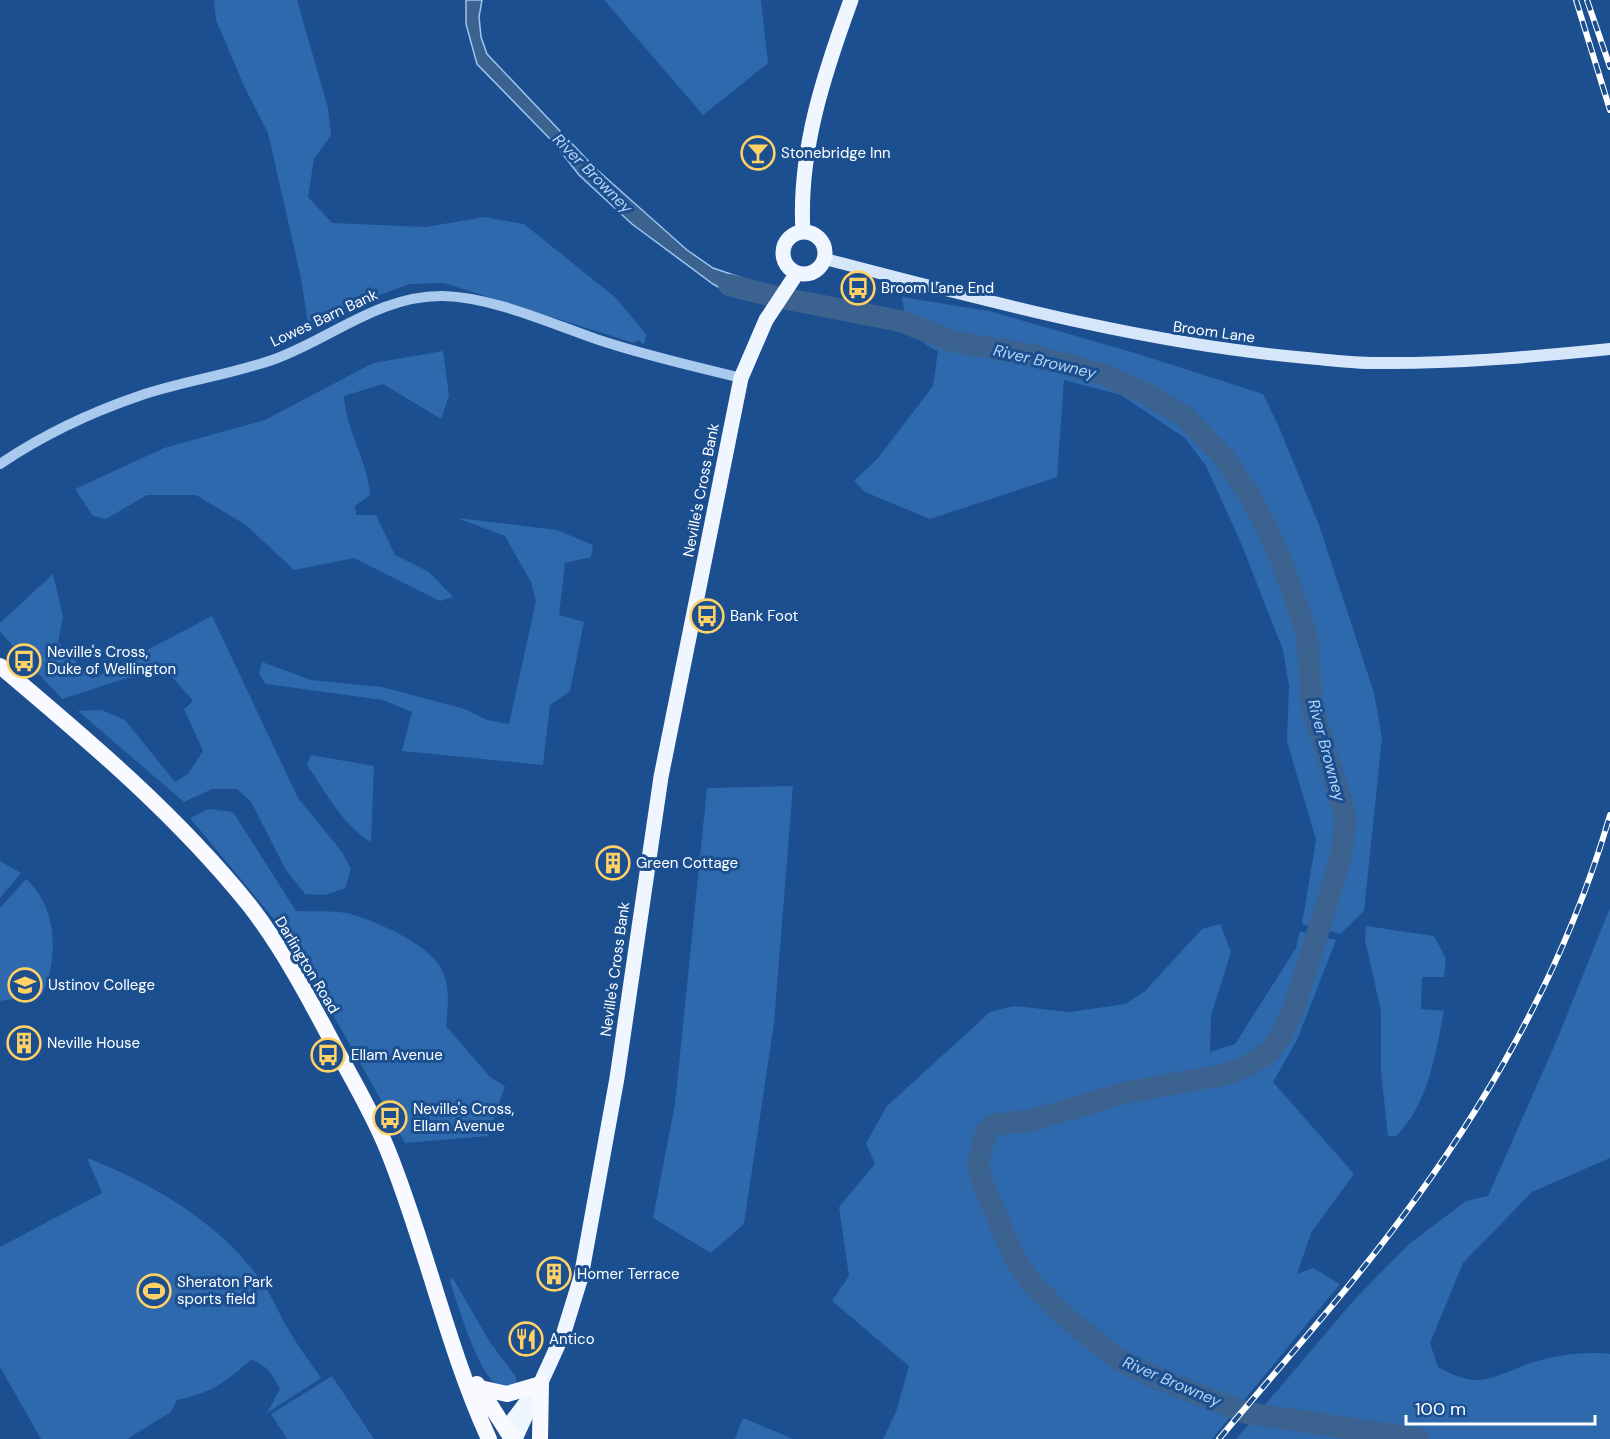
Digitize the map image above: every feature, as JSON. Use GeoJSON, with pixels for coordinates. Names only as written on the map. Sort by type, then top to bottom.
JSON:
{"type":"FeatureCollection","features":[{"type":"Feature","properties":{"kind":"highway","name":"Darlington Road"},"geometry":{"type":"LineString","coordinates":[[0,666],[110,758],[172,818],[251,908],[278,947],[313,1006],[384,1141],[462,1365],[466,1386],[489,1439]]}},
{"type":"Feature","properties":{"kind":"highway","name":"Darlington Road"},"geometry":{"type":"LineString","coordinates":[[462,1365],[480,1388],[508,1436]]}},
{"type":"Feature","properties":{"kind":"highway"},"geometry":{"type":"LineString","coordinates":[[480,1388],[507,1394],[542,1384],[540,1439]]}},
{"type":"Feature","properties":{"kind":"main road"},"geometry":{"type":"LineString","coordinates":[[803,232],[803,180],[808,146],[833,51],[851,0]]}},
{"type":"Feature","properties":{"kind":"main road"},"geometry":{"type":"LineString","coordinates":[[803,232],[816,235],[821,240],[824,245],[825,259],[817,270],[803,274],[797,273],[787,265],[783,253],[787,241],[803,232]]}},
{"type":"Feature","properties":{"kind":"main road","name":"Broom Lane"},"geometry":{"type":"LineString","coordinates":[[825,259],[1119,332],[1194,346],[1260,354],[1374,363],[1506,359],[1609,350]]}},
{"type":"Feature","properties":{"kind":"main road","name":"Neville's Cross Bank"},"geometry":{"type":"LineString","coordinates":[[508,1436],[542,1384],[564,1332],[581,1276],[617,1078],[661,777],[741,378],[766,320],[797,273]]}},
{"type":"Feature","properties":{"kind":"street","name":"Lowes Barn Bank"},"geometry":{"type":"LineString","coordinates":[[0,464],[54,431],[95,412],[140,396],[261,364],[377,309],[415,298],[445,296],[472,300],[518,312],[600,340],[741,378]]}},
{"type":"Feature","properties":{"kind":"shaded area"},"geometry":{"type":"Polygon","coordinates":[[[214,0],[297,0],[328,108],[331,135],[314,159],[308,197],[332,223],[426,227],[484,217],[524,224],[616,298],[646,334],[644,345],[638,340],[634,343],[444,283],[410,284],[374,297],[309,331],[301,278],[268,133],[245,88],[216,20],[214,0]]]}},
{"type":"Feature","properties":{"kind":"shaded area"},"geometry":{"type":"Polygon","coordinates":[[[604,0],[761,0],[768,63],[703,115],[604,0]]]}},
{"type":"Feature","properties":{"kind":"shaded area"},"geometry":{"type":"Polygon","coordinates":[[[902,297],[989,311],[1135,353],[1263,394],[1319,525],[1374,693],[1382,738],[1364,911],[1340,934],[1302,924],[1316,840],[1287,741],[1289,686],[1283,650],[1241,543],[1206,466],[1185,438],[1121,395],[1064,380],[1057,477],[930,519],[865,492],[854,481],[878,458],[933,386],[938,351],[924,343],[913,329],[902,297]]]}},
{"type":"Feature","properties":{"kind":"shaded area"},"geometry":{"type":"Polygon","coordinates":[[[443,351],[449,396],[441,419],[383,384],[344,396],[370,495],[355,506],[356,515],[376,515],[395,555],[429,572],[453,597],[440,601],[354,558],[294,570],[246,525],[196,495],[147,495],[106,519],[93,516],[75,489],[164,448],[265,420],[373,363],[443,351]]]}},
{"type":"Feature","properties":{"kind":"shaded area"},"geometry":{"type":"Polygon","coordinates":[[[457,518],[557,530],[593,545],[591,557],[565,563],[559,615],[584,622],[570,691],[550,705],[543,765],[402,751],[412,712],[383,700],[266,684],[259,674],[262,662],[311,680],[382,687],[465,709],[487,720],[509,724],[536,601],[531,582],[505,536],[457,518]]]}},
{"type":"Feature","properties":{"kind":"shaded area"},"geometry":{"type":"Polygon","coordinates":[[[53,574],[63,617],[58,642],[92,679],[212,616],[298,798],[342,852],[351,869],[345,888],[325,895],[305,894],[286,870],[251,802],[237,789],[212,789],[184,802],[78,711],[101,710],[125,720],[175,782],[188,774],[203,751],[184,709],[193,701],[167,671],[124,679],[62,699],[0,632],[0,623],[53,574]]]}},
{"type":"Feature","properties":{"kind":"shaded area"},"geometry":{"type":"Polygon","coordinates":[[[311,755],[374,766],[371,842],[351,827],[328,797],[307,765],[311,755]]]}},
{"type":"Feature","properties":{"kind":"shaded area"},"geometry":{"type":"Polygon","coordinates":[[[793,786],[774,1023],[744,1224],[711,1253],[653,1218],[675,1104],[707,788],[793,786]]]}},
{"type":"Feature","properties":{"kind":"shaded area"},"geometry":{"type":"Polygon","coordinates":[[[209,809],[233,812],[296,911],[351,914],[403,936],[417,944],[437,962],[443,972],[448,992],[446,1026],[490,1077],[505,1086],[488,1136],[405,1143],[309,972],[273,918],[190,818],[209,809]]]}},
{"type":"Feature","properties":{"kind":"shaded area"},"geometry":{"type":"Polygon","coordinates":[[[0,861],[21,873],[0,898],[0,861]]]}},
{"type":"Feature","properties":{"kind":"shaded area"},"geometry":{"type":"Polygon","coordinates":[[[26,879],[37,891],[50,919],[53,950],[51,965],[42,995],[0,1001],[0,908],[26,879]]]}},
{"type":"Feature","properties":{"kind":"shaded area"},"geometry":{"type":"Polygon","coordinates":[[[1610,908],[1610,1158],[1532,1192],[1463,1263],[1430,1343],[1438,1367],[1476,1380],[1495,1377],[1531,1363],[1560,1356],[1580,1353],[1610,1354],[1610,1439],[1236,1439],[1354,1300],[1409,1244],[1466,1201],[1488,1196],[1556,1042],[1610,908]]]}},
{"type":"Feature","properties":{"kind":"shaded area"},"geometry":{"type":"Polygon","coordinates":[[[1220,924],[1231,952],[1211,1016],[1210,1052],[1235,1044],[1296,948],[1300,931],[1336,940],[1297,1040],[1273,1082],[1354,1174],[1311,1233],[1297,1274],[1313,1268],[1340,1284],[1212,1439],[883,1439],[896,1412],[909,1366],[832,1301],[849,1276],[839,1207],[875,1164],[866,1143],[887,1106],[990,1012],[1013,1006],[1070,1012],[1125,1004],[1144,992],[1202,929],[1220,924]]]}},
{"type":"Feature","properties":{"kind":"shaded area"},"geometry":{"type":"Polygon","coordinates":[[[1366,926],[1434,936],[1446,959],[1444,977],[1422,977],[1421,1009],[1444,1011],[1434,1061],[1423,1094],[1407,1123],[1396,1136],[1388,1136],[1381,1071],[1381,1011],[1365,940],[1366,926]]]}},
{"type":"Feature","properties":{"kind":"shaded area"},"geometry":{"type":"Polygon","coordinates":[[[87,1158],[161,1193],[185,1208],[228,1243],[263,1284],[294,1338],[321,1378],[267,1413],[280,1389],[264,1367],[251,1360],[217,1386],[200,1394],[177,1400],[171,1412],[127,1439],[41,1439],[0,1367],[0,1247],[102,1193],[87,1158]]]}},
{"type":"Feature","properties":{"kind":"shaded area"},"geometry":{"type":"Polygon","coordinates":[[[452,1277],[490,1342],[516,1377],[517,1383],[500,1386],[488,1376],[463,1320],[450,1281],[452,1277]]]}},
{"type":"Feature","properties":{"kind":"shaded area"},"geometry":{"type":"Polygon","coordinates":[[[332,1376],[374,1439],[287,1439],[271,1414],[332,1376]]]}},
{"type":"Feature","properties":{"kind":"shaded area"},"geometry":{"type":"Polygon","coordinates":[[[743,1418],[793,1439],[735,1439],[743,1418]]]}},
{"type":"Feature","properties":{"kind":"water"},"geometry":{"type":"Polygon","coordinates":[[[466,0],[482,0],[479,17],[481,37],[487,54],[595,168],[687,250],[713,268],[760,284],[754,301],[736,297],[713,284],[632,224],[579,175],[554,143],[477,64],[466,24],[466,0]]]}},
{"type":"Feature","properties":{"kind":"waterway","name":"River Browney"},"geometry":{"type":"LineString","coordinates":[[729,285],[777,297],[900,321],[955,342],[1032,355],[1105,375],[1147,394],[1185,417],[1224,457],[1249,495],[1283,565],[1307,635],[1312,706],[1346,818],[1340,861],[1295,1005],[1282,1035],[1269,1052],[1247,1066],[1223,1075],[1128,1092],[1033,1120],[993,1125],[986,1132],[978,1162],[981,1179],[1013,1255],[1030,1281],[1062,1314],[1119,1360],[1161,1380],[1247,1413],[1419,1439]]}},
{"type":"Feature","properties":{"kind":"railway"},"geometry":{"type":"LineString","coordinates":[[1576,0],[1610,110]]}},
{"type":"Feature","properties":{"kind":"railway"},"geometry":{"type":"LineString","coordinates":[[1587,0],[1610,67]]}},
{"type":"Feature","properties":{"kind":"railway"},"geometry":{"type":"LineString","coordinates":[[1219,1439],[1394,1229],[1477,1108],[1504,1062],[1554,966],[1594,866],[1610,815]]}},
{"type":"Feature","properties":{"kind":"place","name":"Stonebridge Inn"},"geometry":{"type":"Point","coordinates":[758,153]}},
{"type":"Feature","properties":{"kind":"place","name":"Broom Lane End"},"geometry":{"type":"Point","coordinates":[858,288]}},
{"type":"Feature","properties":{"kind":"place","name":"Bank Foot"},"geometry":{"type":"Point","coordinates":[707,616]}},
{"type":"Feature","properties":{"kind":"place","name":"Neville's Cross, Duke of Wellington"},"geometry":{"type":"Point","coordinates":[24,661]}},
{"type":"Feature","properties":{"kind":"place","name":"Green Cottage"},"geometry":{"type":"Point","coordinates":[613,863]}},
{"type":"Feature","properties":{"kind":"place","name":"Ustinov College"},"geometry":{"type":"Point","coordinates":[25,985]}},
{"type":"Feature","properties":{"kind":"place","name":"Neville House"},"geometry":{"type":"Point","coordinates":[24,1043]}},
{"type":"Feature","properties":{"kind":"place","name":"Ellam Avenue"},"geometry":{"type":"Point","coordinates":[328,1055]}},
{"type":"Feature","properties":{"kind":"place","name":"Neville's Cross, Ellam Avenue"},"geometry":{"type":"Point","coordinates":[390,1118]}},
{"type":"Feature","properties":{"kind":"place","name":"Homer Terrace"},"geometry":{"type":"Point","coordinates":[554,1274]}},
{"type":"Feature","properties":{"kind":"place","name":"Sheraton Park sports field"},"geometry":{"type":"Point","coordinates":[154,1291]}},
{"type":"Feature","properties":{"kind":"place","name":"Antico"},"geometry":{"type":"Point","coordinates":[526,1339]}}]}
